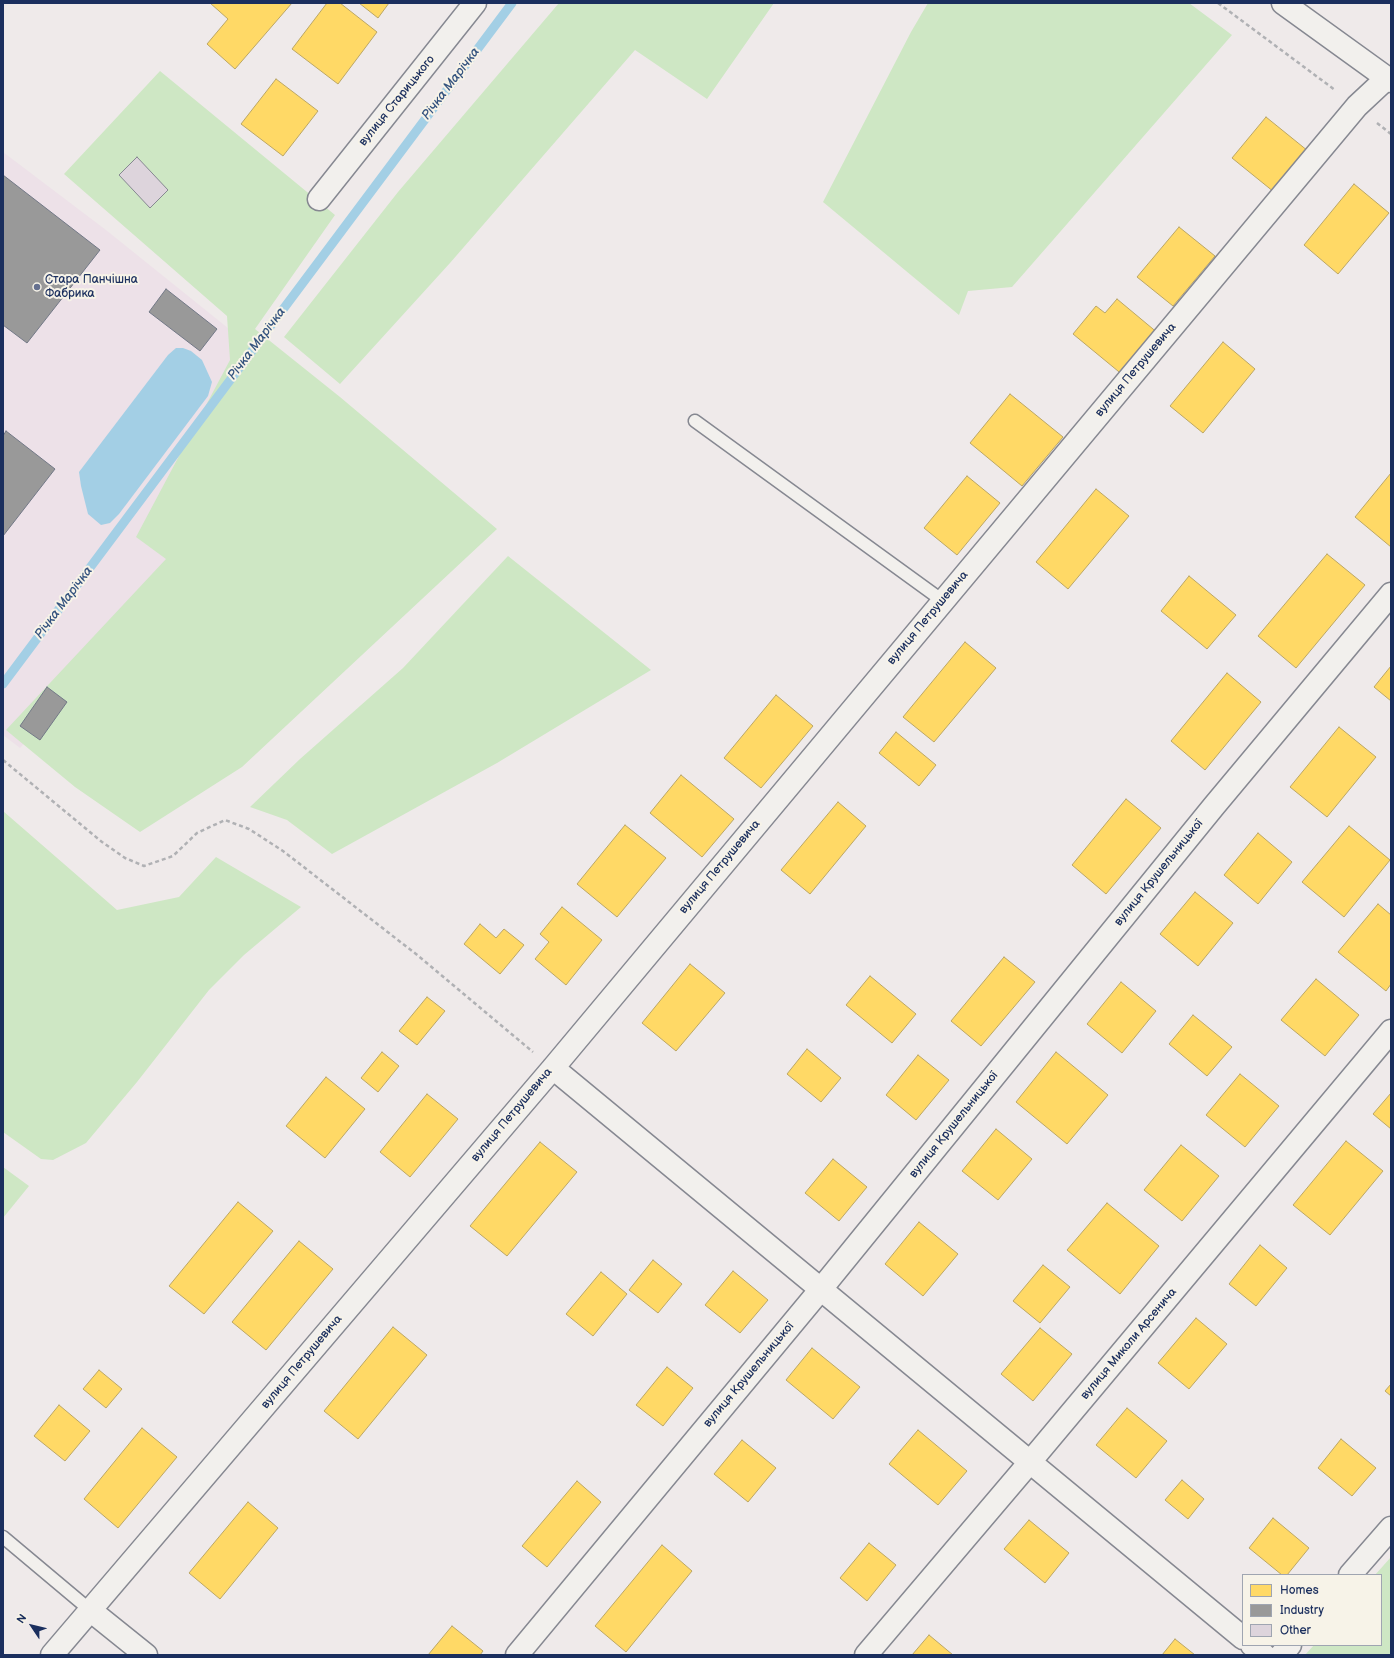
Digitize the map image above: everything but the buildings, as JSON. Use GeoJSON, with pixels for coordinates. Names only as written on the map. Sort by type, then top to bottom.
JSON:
{"type":"FeatureCollection","features":[{"type":"Feature","properties":{"kind":"street","name":"вулиця Старицького"},"geometry":{"type":"LineString","coordinates":[[319,199],[475,3]]}},
{"type":"Feature","properties":{"kind":"street"},"geometry":{"type":"LineString","coordinates":[[1283,3],[1389,79]]}},
{"type":"Feature","properties":{"kind":"street","name":"вулиця Петрушевича"},"geometry":{"type":"LineString","coordinates":[[52,1655],[552,1068],[1357,106],[1389,79]]}},
{"type":"Feature","properties":{"kind":"street","name":"вулиця Крушельницької"},"geometry":{"type":"LineString","coordinates":[[517,1655],[821,1289],[1209,812],[1391,594]]}},
{"type":"Feature","properties":{"kind":"street","name":"вулиця Миколи Арсенича"},"geometry":{"type":"LineString","coordinates":[[866,1655],[1030,1462],[1391,1031]]}},
{"type":"Feature","properties":{"kind":"street"},"geometry":{"type":"LineString","coordinates":[[552,1068],[1242,1637]]}},
{"type":"Feature","properties":{"kind":"street"},"geometry":{"type":"LineString","coordinates":[[1351,1574],[1391,1528]]}},
{"type":"Feature","properties":{"kind":"street"},"geometry":{"type":"LineString","coordinates":[[90,1610],[146,1655]]}},
{"type":"Feature","properties":{"kind":"street"},"geometry":{"type":"LineString","coordinates":[[1253,1646],[1264,1655]]}},
{"type":"Feature","properties":{"kind":"street"},"geometry":{"type":"LineString","coordinates":[[1281,1655],[1289,1646]]}},
{"type":"Feature","properties":{"kind":"lane"},"geometry":{"type":"LineString","coordinates":[[695,421],[943,601]]}},
{"type":"Feature","properties":{"kind":"lane"},"geometry":{"type":"LineString","coordinates":[[3,1537],[90,1610]]}},
{"type":"Feature","properties":{"kind":"path"},"geometry":{"type":"LineString","coordinates":[[1218,3],[1357,106]]}},
{"type":"Feature","properties":{"kind":"path"},"geometry":{"type":"LineString","coordinates":[[3,760],[102,842],[125,858],[144,866],[173,856],[197,833],[225,820],[249,829],[283,851],[416,954],[552,1068]]}},
{"type":"Feature","properties":{"kind":"shaded area"},"geometry":{"type":"Polygon","coordinates":[[[3,152],[106,230],[325,406],[20,748],[3,735],[3,152]]]}},
{"type":"Feature","properties":{"kind":"green space"},"geometry":{"type":"Polygon","coordinates":[[[559,3],[774,3],[707,99],[635,50],[450,263],[340,384],[284,337],[398,192],[559,3]]]}},
{"type":"Feature","properties":{"kind":"green space"},"geometry":{"type":"Polygon","coordinates":[[[928,3],[1189,3],[1232,35],[1012,287],[968,291],[959,315],[823,202],[911,32],[928,3]]]}},
{"type":"Feature","properties":{"kind":"green space"},"geometry":{"type":"Polygon","coordinates":[[[160,71],[335,215],[255,329],[340,397],[497,529],[242,767],[140,832],[75,787],[6,730],[166,559],[136,537],[230,360],[227,316],[64,174],[160,71]]]}},
{"type":"Feature","properties":{"kind":"green space"},"geometry":{"type":"Polygon","coordinates":[[[508,556],[651,670],[497,763],[332,854],[287,820],[250,807],[300,759],[403,668],[508,556]]]}},
{"type":"Feature","properties":{"kind":"green space"},"geometry":{"type":"Polygon","coordinates":[[[3,811],[117,910],[179,897],[216,857],[301,907],[244,955],[209,990],[137,1082],[86,1143],[53,1160],[41,1159],[3,1132],[3,811]]]}},
{"type":"Feature","properties":{"kind":"green space"},"geometry":{"type":"Polygon","coordinates":[[[3,1167],[29,1186],[3,1218],[3,1167]]]}},
{"type":"Feature","properties":{"kind":"green space"},"geometry":{"type":"Polygon","coordinates":[[[1391,1557],[1391,1655],[1305,1655],[1313,1646],[1382,1646],[1382,1574],[1376,1574],[1391,1557]]]}},
{"type":"Feature","properties":{"kind":"water"},"geometry":{"type":"Polygon","coordinates":[[[176,348],[183,348],[191,351],[202,360],[212,382],[208,396],[119,514],[110,523],[101,525],[88,514],[79,472],[168,355],[176,348]]]}},
{"type":"Feature","properties":{"kind":"waterway","name":"Річка Марічка"},"geometry":{"type":"LineString","coordinates":[[3,684],[512,3]]}},
{"type":"Feature","properties":{"kind":"place","name":"Стара Панчішна Фабрика"},"geometry":{"type":"Point","coordinates":[37,287]}}]}
